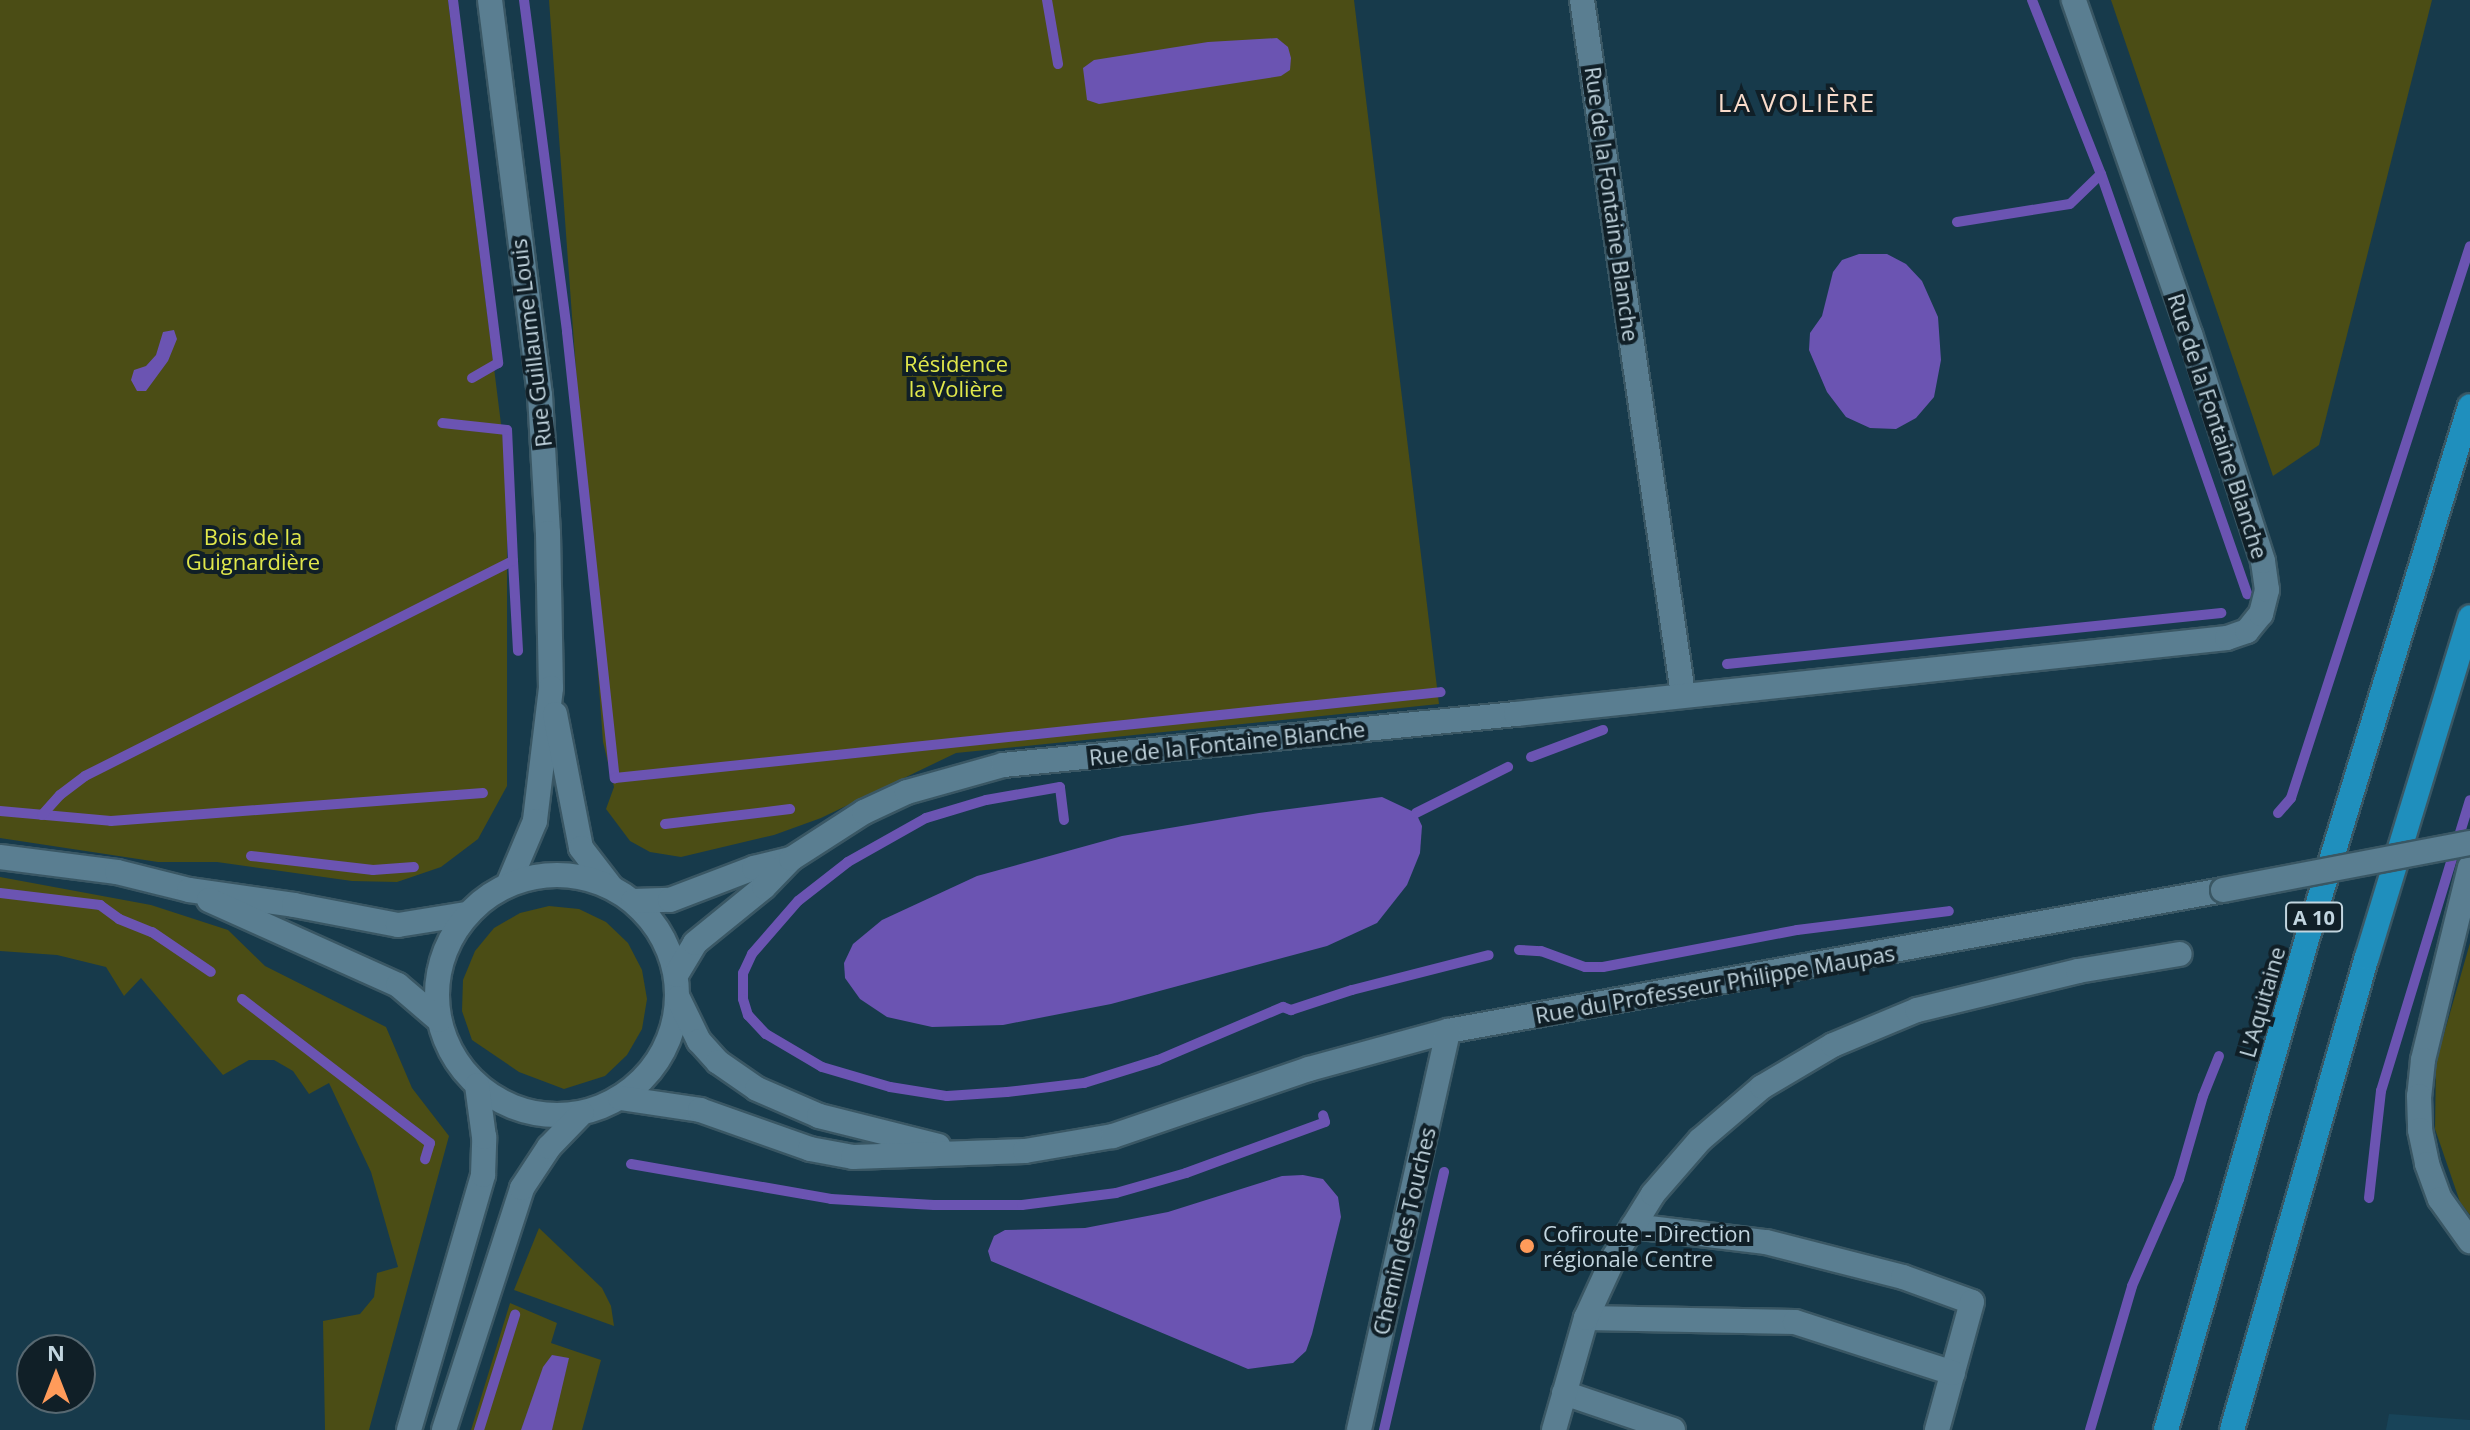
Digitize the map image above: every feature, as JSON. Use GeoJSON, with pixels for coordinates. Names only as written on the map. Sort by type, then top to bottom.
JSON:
{"type":"FeatureCollection","features":[{"type":"Feature","properties":{"kind":"highway","name":"L'Aquitaine"},"geometry":{"type":"LineString","coordinates":[[2166,1430],[2316,910],[2470,406]]}},
{"type":"Feature","properties":{"kind":"highway","name":"A 10"},"geometry":{"type":"LineString","coordinates":[[2232,1430],[2367,957],[2470,617]]}},
{"type":"Feature","properties":{"kind":"street","name":"Rue Guillaume Louis"},"geometry":{"type":"LineString","coordinates":[[490,0],[540,395],[551,688],[581,848],[611,887]]}},
{"type":"Feature","properties":{"kind":"street","name":"Rue de la Fontaine Blanche"},"geometry":{"type":"LineString","coordinates":[[1582,0],[1683,694]]}},
{"type":"Feature","properties":{"kind":"street","name":"Rue de la Fontaine Blanche"},"geometry":{"type":"LineString","coordinates":[[677,986],[695,943],[764,887],[791,859],[864,812],[907,792],[1003,765],[2227,638],[2247,631],[2261,614],[2267,590],[2263,561],[2185,319],[2074,0]]}},
{"type":"Feature","properties":{"kind":"street","name":"Rue Guillaume Louis"},"geometry":{"type":"LineString","coordinates":[[508,885],[535,821],[551,688]]}},
{"type":"Feature","properties":{"kind":"street","name":"Rue du Professeur Philippe Maupas"},"geometry":{"type":"LineString","coordinates":[[620,1098],[700,1110],[810,1149],[853,1157],[1025,1151],[1113,1136],[1309,1069],[1448,1031],[2470,843]]}},
{"type":"Feature","properties":{"kind":"street"},"geometry":{"type":"LineString","coordinates":[[0,857],[117,872],[189,890],[398,925],[467,914]]}},
{"type":"Feature","properties":{"kind":"street","name":"Rue de la Fontaine Blanche"},"geometry":{"type":"LineString","coordinates":[[633,901],[670,900],[754,868],[791,859]]}},
{"type":"Feature","properties":{"kind":"street"},"geometry":{"type":"LineString","coordinates":[[2470,867],[2430,1031],[2419,1096],[2420,1130],[2427,1164],[2440,1199],[2470,1241]]}},
{"type":"Feature","properties":{"kind":"street"},"geometry":{"type":"LineString","coordinates":[[560,874],[611,887],[633,901],[661,934],[677,986],[674,1028],[662,1055],[644,1079],[620,1098],[582,1113],[554,1115],[526,1112],[499,1101],[477,1085],[453,1055],[439,1020],[436,992],[441,964],[451,938],[467,914],[486,897],[508,885],[533,877],[560,874]]}},
{"type":"Feature","properties":{"kind":"street"},"geometry":{"type":"LineString","coordinates":[[189,890],[398,985],[439,1020]]}},
{"type":"Feature","properties":{"kind":"street"},"geometry":{"type":"LineString","coordinates":[[1554,1430],[1586,1318],[1633,1226],[1653,1194],[1700,1140],[1762,1087],[1833,1045],[1917,1010],[2078,971],[2180,954]]}},
{"type":"Feature","properties":{"kind":"street","name":"Rue du Professeur Philippe Maupas"},"geometry":{"type":"LineString","coordinates":[[677,986],[699,1041],[718,1062],[757,1089],[819,1116],[968,1153]]}},
{"type":"Feature","properties":{"kind":"street","name":"Chemin des Touches"},"geometry":{"type":"LineString","coordinates":[[1359,1430],[1448,1031]]}},
{"type":"Feature","properties":{"kind":"street"},"geometry":{"type":"LineString","coordinates":[[409,1430],[483,1175],[484,1137],[477,1085]]}},
{"type":"Feature","properties":{"kind":"street"},"geometry":{"type":"LineString","coordinates":[[444,1430],[522,1188],[549,1147],[582,1113]]}},
{"type":"Feature","properties":{"kind":"street"},"geometry":{"type":"LineString","coordinates":[[1633,1226],[1766,1242],[1903,1277],[1972,1302],[1937,1430]]}},
{"type":"Feature","properties":{"kind":"street"},"geometry":{"type":"LineString","coordinates":[[1586,1318],[1795,1322],[1953,1373]]}},
{"type":"Feature","properties":{"kind":"street"},"geometry":{"type":"LineString","coordinates":[[1564,1393],[1673,1430]]}},
{"type":"Feature","properties":{"kind":"shaded area"},"geometry":{"type":"Polygon","coordinates":[[[1277,38],[1288,47],[1291,58],[1290,70],[1281,76],[1099,104],[1087,100],[1083,68],[1094,60],[1208,42],[1277,38]]]}},
{"type":"Feature","properties":{"kind":"shaded area"},"geometry":{"type":"Polygon","coordinates":[[[1859,254],[1887,254],[1906,264],[1922,281],[1938,317],[1941,360],[1934,397],[1916,418],[1896,429],[1870,428],[1846,417],[1827,392],[1809,350],[1810,333],[1822,316],[1833,272],[1842,260],[1859,254]]]}},
{"type":"Feature","properties":{"kind":"shaded area"},"geometry":{"type":"Polygon","coordinates":[[[174,330],[177,339],[168,361],[146,391],[137,391],[131,380],[134,370],[146,366],[156,355],[163,332],[174,330]]]}},
{"type":"Feature","properties":{"kind":"shaded area"},"geometry":{"type":"Polygon","coordinates":[[[1382,797],[1416,813],[1422,826],[1420,853],[1407,885],[1377,923],[1327,946],[1111,1004],[1003,1025],[932,1027],[887,1017],[860,999],[845,978],[844,963],[853,944],[882,920],[977,876],[1122,836],[1259,813],[1382,797]]]}},
{"type":"Feature","properties":{"kind":"shaded area"},"geometry":{"type":"Polygon","coordinates":[[[1303,1175],[1323,1179],[1338,1197],[1341,1217],[1312,1334],[1306,1351],[1293,1363],[1248,1369],[991,1261],[988,1251],[994,1236],[1005,1230],[1085,1228],[1168,1212],[1282,1176],[1303,1175]]]}},
{"type":"Feature","properties":{"kind":"shaded area"},"geometry":{"type":"Polygon","coordinates":[[[552,1355],[569,1358],[552,1430],[521,1430],[543,1367],[552,1355]]]}},
{"type":"Feature","properties":{"kind":"shaded area"},"geometry":{"type":"Polygon","coordinates":[[[2389,1414],[2470,1420],[2470,1430],[2386,1430],[2389,1414]]]}},
{"type":"Feature","properties":{"kind":"green space","name":"Bois de la Guignardière"},"geometry":{"type":"Polygon","coordinates":[[[0,0],[448,0],[507,472],[507,786],[478,839],[441,867],[397,882],[352,881],[217,862],[158,862],[0,838],[0,0]]]}},
{"type":"Feature","properties":{"kind":"green space","name":"Résidence la Volière"},"geometry":{"type":"Polygon","coordinates":[[[549,0],[1354,0],[1439,704],[956,753],[821,818],[774,835],[681,857],[650,852],[630,841],[606,809],[614,787],[603,742],[549,0]]]}},
{"type":"Feature","properties":{"kind":"green space"},"geometry":{"type":"Polygon","coordinates":[[[2111,0],[2432,0],[2319,445],[2273,476],[2111,0]]]}},
{"type":"Feature","properties":{"kind":"green space"},"geometry":{"type":"Polygon","coordinates":[[[0,877],[151,905],[228,930],[265,966],[386,1027],[412,1088],[449,1136],[369,1430],[325,1430],[323,1321],[360,1314],[374,1297],[377,1273],[398,1267],[371,1172],[329,1083],[309,1094],[293,1071],[274,1060],[249,1060],[223,1075],[141,978],[124,996],[106,967],[57,955],[0,951],[0,877]]]}},
{"type":"Feature","properties":{"kind":"green space"},"geometry":{"type":"Polygon","coordinates":[[[549,906],[579,909],[606,922],[628,943],[642,970],[647,999],[642,1029],[627,1055],[605,1076],[564,1089],[519,1072],[472,1040],[462,1011],[463,980],[475,951],[494,928],[520,913],[549,906]]]}},
{"type":"Feature","properties":{"kind":"green space"},"geometry":{"type":"Polygon","coordinates":[[[2470,943],[2470,1215],[2460,1202],[2435,1129],[2436,1062],[2470,943]]]}},
{"type":"Feature","properties":{"kind":"green space"},"geometry":{"type":"Polygon","coordinates":[[[539,1228],[602,1288],[611,1306],[614,1326],[514,1290],[539,1228]]]}},
{"type":"Feature","properties":{"kind":"green space"},"geometry":{"type":"Polygon","coordinates":[[[510,1303],[557,1323],[551,1343],[601,1360],[582,1430],[471,1430],[510,1303]]]}},
{"type":"Feature","properties":{"kind":"waterway"},"geometry":{"type":"LineString","coordinates":[[453,0],[498,363],[472,378]]}},
{"type":"Feature","properties":{"kind":"waterway"},"geometry":{"type":"LineString","coordinates":[[524,0],[567,332],[615,778],[1441,692]]}},
{"type":"Feature","properties":{"kind":"waterway"},"geometry":{"type":"LineString","coordinates":[[1047,0],[1058,64]]}},
{"type":"Feature","properties":{"kind":"waterway"},"geometry":{"type":"LineString","coordinates":[[2032,0],[2101,174]]}},
{"type":"Feature","properties":{"kind":"waterway"},"geometry":{"type":"LineString","coordinates":[[1957,222],[2070,204],[2101,174],[2247,594]]}},
{"type":"Feature","properties":{"kind":"waterway"},"geometry":{"type":"LineString","coordinates":[[2278,813],[2291,798],[2470,246]]}},
{"type":"Feature","properties":{"kind":"waterway"},"geometry":{"type":"LineString","coordinates":[[42,815],[60,795],[85,776],[513,561],[507,430],[442,423]]}},
{"type":"Feature","properties":{"kind":"waterway"},"geometry":{"type":"LineString","coordinates":[[513,561],[518,651]]}},
{"type":"Feature","properties":{"kind":"waterway"},"geometry":{"type":"LineString","coordinates":[[1727,664],[2221,613]]}},
{"type":"Feature","properties":{"kind":"waterway"},"geometry":{"type":"LineString","coordinates":[[1531,757],[1603,730]]}},
{"type":"Feature","properties":{"kind":"waterway"},"geometry":{"type":"LineString","coordinates":[[1416,813],[1508,767]]}},
{"type":"Feature","properties":{"kind":"waterway"},"geometry":{"type":"LineString","coordinates":[[1064,820],[1060,787],[986,800],[926,818],[848,862],[798,901],[752,954],[743,973],[743,999],[748,1015],[766,1034],[822,1067],[890,1087],[947,1096],[1007,1092],[1084,1083],[1158,1060],[1283,1007],[1291,1010],[1352,990],[1489,955]]}},
{"type":"Feature","properties":{"kind":"waterway"},"geometry":{"type":"LineString","coordinates":[[0,811],[111,821],[483,793]]}},
{"type":"Feature","properties":{"kind":"waterway"},"geometry":{"type":"LineString","coordinates":[[2369,1198],[2381,1091],[2470,800]]}},
{"type":"Feature","properties":{"kind":"waterway"},"geometry":{"type":"LineString","coordinates":[[665,824],[790,809]]}},
{"type":"Feature","properties":{"kind":"waterway"},"geometry":{"type":"LineString","coordinates":[[251,856],[373,870],[414,867]]}},
{"type":"Feature","properties":{"kind":"waterway"},"geometry":{"type":"LineString","coordinates":[[0,893],[100,905],[119,919],[152,932],[211,972]]}},
{"type":"Feature","properties":{"kind":"waterway"},"geometry":{"type":"LineString","coordinates":[[1519,950],[1541,951],[1585,967],[1603,967],[1797,930],[1949,911]]}},
{"type":"Feature","properties":{"kind":"waterway"},"geometry":{"type":"LineString","coordinates":[[242,999],[430,1143],[425,1159]]}},
{"type":"Feature","properties":{"kind":"waterway"},"geometry":{"type":"LineString","coordinates":[[2090,1430],[2132,1286],[2179,1179],[2203,1096],[2219,1056]]}},
{"type":"Feature","properties":{"kind":"waterway"},"geometry":{"type":"LineString","coordinates":[[631,1164],[831,1199],[934,1205],[1022,1205],[1116,1193],[1186,1173],[1325,1122],[1323,1115]]}},
{"type":"Feature","properties":{"kind":"waterway"},"geometry":{"type":"LineString","coordinates":[[1384,1430],[1444,1172]]}},
{"type":"Feature","properties":{"kind":"waterway"},"geometry":{"type":"LineString","coordinates":[[479,1430],[515,1315]]}},
{"type":"Feature","properties":{"kind":"place","name":"Cofiroute - Direction régionale Centre"},"geometry":{"type":"Point","coordinates":[1527,1246]}},
{"type":"Feature","properties":{"kind":"district","name":"LA VOLIÈRE"},"geometry":{"type":"Point","coordinates":[1797,103]}}]}
